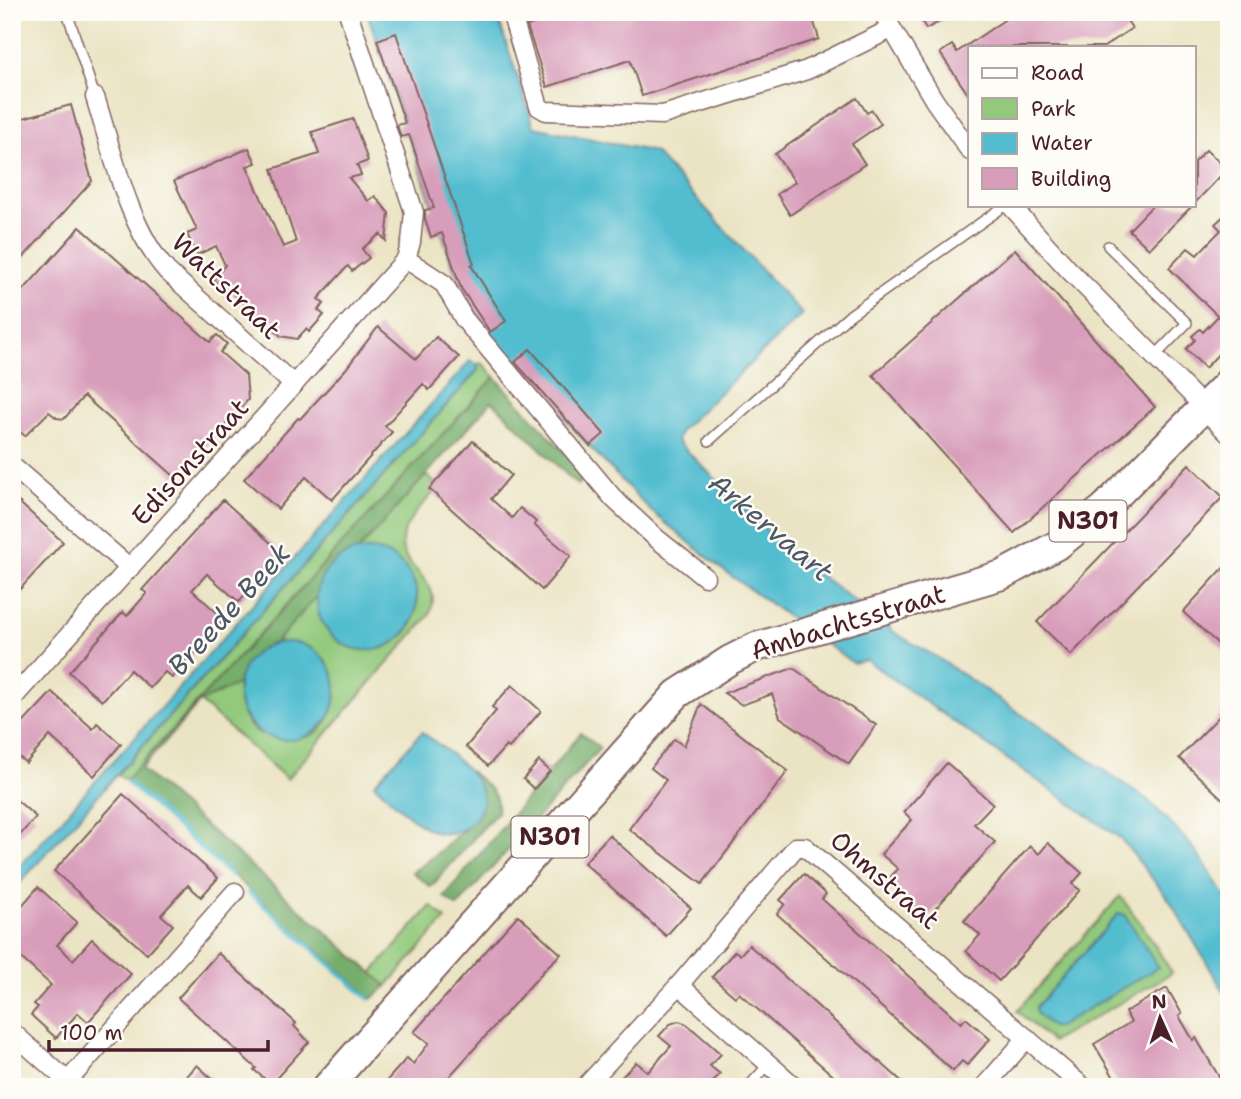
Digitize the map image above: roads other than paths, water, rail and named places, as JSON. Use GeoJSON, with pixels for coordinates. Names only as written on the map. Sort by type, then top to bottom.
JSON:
{"type":"FeatureCollection","features":[{"type":"Feature","properties":{"kind":"main road","name":"Ambachtsstraat"},"geometry":{"type":"LineString","coordinates":[[327,1087],[677,694],[730,660],[756,647],[1002,575],[1059,544],[1103,509],[1229,382]]}},
{"type":"Feature","properties":{"kind":"street"},"geometry":{"type":"LineString","coordinates":[[348,12],[414,212],[406,259],[444,284],[464,319],[614,499],[656,538],[705,577]]}},
{"type":"Feature","properties":{"kind":"street"},"geometry":{"type":"LineString","coordinates":[[511,12],[539,107],[546,111],[663,115],[807,70],[891,29]]}},
{"type":"Feature","properties":{"kind":"street"},"geometry":{"type":"LineString","coordinates":[[882,12],[934,100],[968,148]]}},
{"type":"Feature","properties":{"kind":"street","name":"Wattstraat"},"geometry":{"type":"LineString","coordinates":[[95,97],[132,212],[152,254],[167,271],[294,385]]}},
{"type":"Feature","properties":{"kind":"street"},"geometry":{"type":"LineString","coordinates":[[1009,206],[1229,432]]}},
{"type":"Feature","properties":{"kind":"street","name":"Edisonstraat"},"geometry":{"type":"LineString","coordinates":[[12,699],[406,259]]}},
{"type":"Feature","properties":{"kind":"street"},"geometry":{"type":"LineString","coordinates":[[12,466],[131,568]]}},
{"type":"Feature","properties":{"kind":"street","name":"Ohmstraat"},"geometry":{"type":"LineString","coordinates":[[585,1087],[679,985],[796,847],[805,847],[1083,1087]]}},
{"type":"Feature","properties":{"kind":"street"},"geometry":{"type":"LineString","coordinates":[[12,1032],[71,1084],[234,892]]}},
{"type":"Feature","properties":{"kind":"street"},"geometry":{"type":"LineString","coordinates":[[679,985],[795,1087]]}},
{"type":"Feature","properties":{"kind":"street"},"geometry":{"type":"LineString","coordinates":[[984,1087],[1027,1038]]}},
{"type":"Feature","properties":{"kind":"lane"},"geometry":{"type":"LineString","coordinates":[[67,12],[95,97]]}},
{"type":"Feature","properties":{"kind":"lane"},"geometry":{"type":"LineString","coordinates":[[709,441],[849,315],[1007,206]]}},
{"type":"Feature","properties":{"kind":"lane"},"geometry":{"type":"LineString","coordinates":[[1108,246],[1187,323],[1154,357]]}},
{"type":"Feature","properties":{"kind":"lane"},"geometry":{"type":"LineString","coordinates":[[748,1087],[769,1064]]}},
{"type":"Feature","properties":{"kind":"water"},"geometry":{"type":"Polygon","coordinates":[[[367,12],[496,12],[534,127],[654,152],[802,314],[680,431],[677,441],[789,552],[892,631],[938,658],[1148,800],[1193,847],[1229,902],[1229,1000],[1170,901],[1121,839],[866,660],[853,663],[723,570],[651,511],[488,333],[460,287],[367,12]]]}},
{"type":"Feature","properties":{"kind":"water"},"geometry":{"type":"Polygon","coordinates":[[[470,361],[477,364],[478,370],[12,892],[12,875],[470,361]]]}},
{"type":"Feature","properties":{"kind":"water"},"geometry":{"type":"Polygon","coordinates":[[[367,550],[386,554],[402,565],[413,581],[417,600],[413,619],[402,635],[386,646],[367,650],[348,646],[332,635],[321,619],[317,600],[321,581],[332,565],[348,554],[367,550]]]}},
{"type":"Feature","properties":{"kind":"water"},"geometry":{"type":"Polygon","coordinates":[[[287,642],[306,645],[322,656],[333,672],[336,691],[333,710],[322,726],[306,737],[287,740],[268,737],[252,726],[241,710],[238,691],[241,672],[252,656],[268,645],[287,642]]]}},
{"type":"Feature","properties":{"kind":"water"},"geometry":{"type":"Polygon","coordinates":[[[422,732],[459,761],[479,786],[483,799],[480,813],[468,826],[460,830],[442,833],[426,828],[374,784],[422,732]]]}},
{"type":"Feature","properties":{"kind":"water"},"geometry":{"type":"Polygon","coordinates":[[[1119,913],[1125,915],[1158,967],[1058,1027],[1052,1027],[1036,1013],[1036,1007],[1119,913]]]}},
{"type":"Feature","properties":{"kind":"waterway"},"geometry":{"type":"LineString","coordinates":[[128,782],[231,875]]}},
{"type":"Feature","properties":{"kind":"waterway"},"geometry":{"type":"LineString","coordinates":[[249,892],[368,998]]}},
{"type":"Feature","properties":{"kind":"water label","name":"Arkervaart"},"geometry":{"type":"Point","coordinates":[771,527]}},
{"type":"Feature","properties":{"kind":"water label","name":"Breede Beek"},"geometry":{"type":"Point","coordinates":[229,609]}}]}
